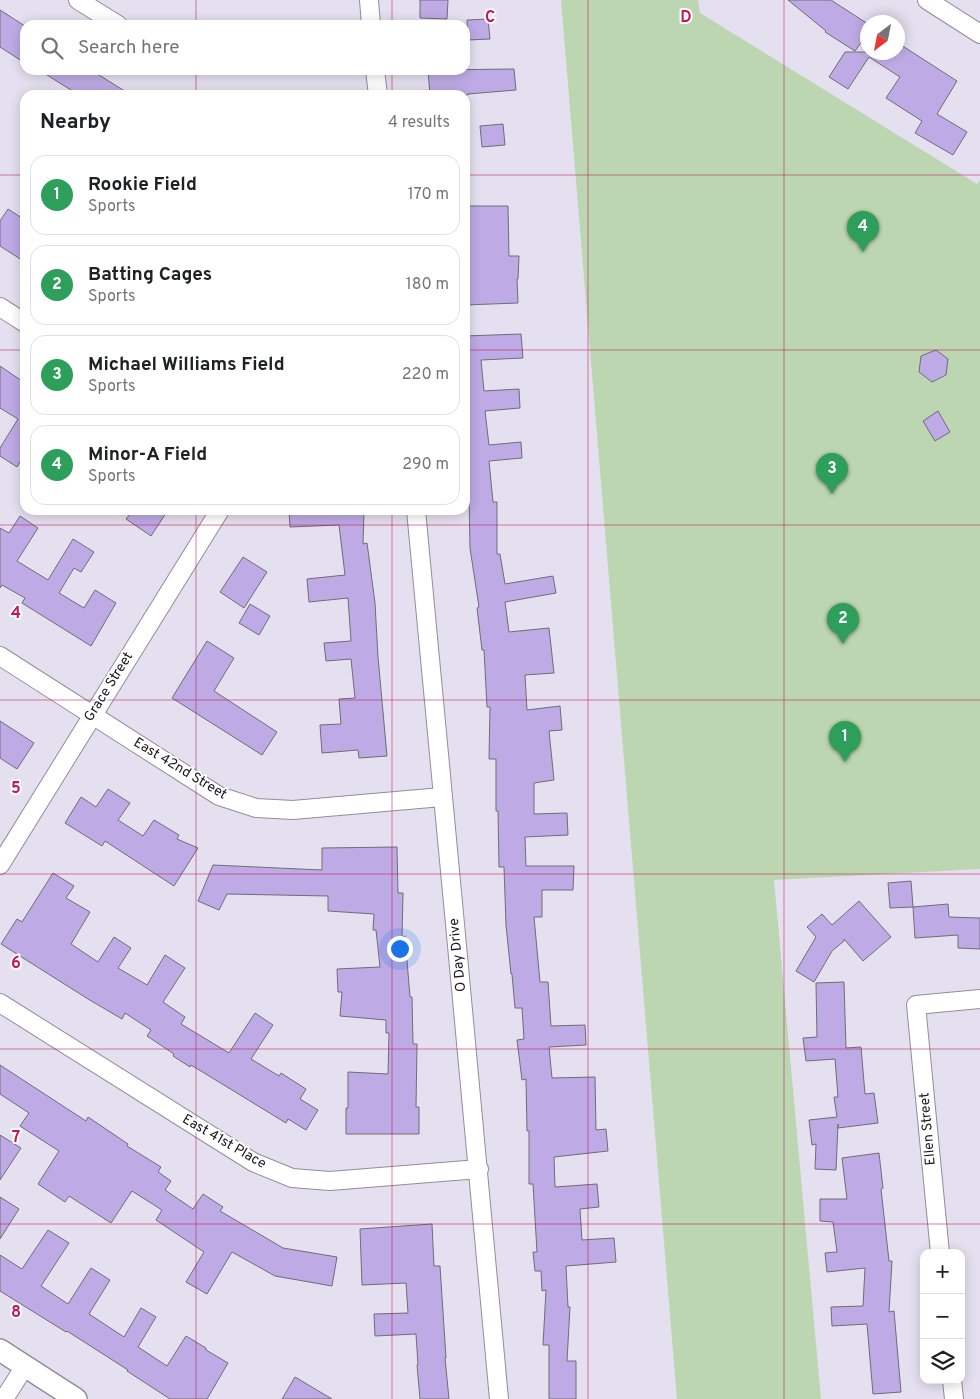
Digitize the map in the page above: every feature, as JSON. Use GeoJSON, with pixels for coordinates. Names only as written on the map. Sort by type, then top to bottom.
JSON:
{"type":"FeatureCollection","features":[{"type":"Feature","properties":{"kind":"street"},"geometry":{"type":"LineString","coordinates":[[78,0],[110,20]]}},
{"type":"Feature","properties":{"kind":"street"},"geometry":{"type":"LineString","coordinates":[[369,0],[371,20]]}},
{"type":"Feature","properties":{"kind":"street"},"geometry":{"type":"LineString","coordinates":[[927,0],[980,34]]}},
{"type":"Feature","properties":{"kind":"street"},"geometry":{"type":"LineString","coordinates":[[376,75],[377,90]]}},
{"type":"Feature","properties":{"kind":"street"},"geometry":{"type":"LineString","coordinates":[[0,307],[20,319]]}},
{"type":"Feature","properties":{"kind":"street","name":"Grace Street"},"geometry":{"type":"LineString","coordinates":[[0,864],[217,515]]}},
{"type":"Feature","properties":{"kind":"street","name":"O Day Drive"},"geometry":{"type":"LineString","coordinates":[[416,515],[500,1399]]}},
{"type":"Feature","properties":{"kind":"street","name":"East 42nd Street"},"geometry":{"type":"LineString","coordinates":[[0,656],[219,796],[256,808],[293,810],[442,796]]}},
{"type":"Feature","properties":{"kind":"street","name":"Ellen Street"},"geometry":{"type":"LineString","coordinates":[[940,1249],[916,1005],[980,999]]}},
{"type":"Feature","properties":{"kind":"street","name":"East 41st Place"},"geometry":{"type":"LineString","coordinates":[[0,1003],[253,1162],[292,1178],[330,1181],[478,1168]]}},
{"type":"Feature","properties":{"kind":"street"},"geometry":{"type":"LineString","coordinates":[[0,1350],[76,1399]]}},
{"type":"Feature","properties":{"kind":"street"},"geometry":{"type":"LineString","coordinates":[[4,1399],[25,1366]]}},
{"type":"Feature","properties":{"kind":"street"},"geometry":{"type":"LineString","coordinates":[[952,1384],[954,1399]]}},
{"type":"Feature","properties":{"kind":"green space"},"geometry":{"type":"Polygon","coordinates":[[[561,0],[698,0],[700,13],[977,184],[980,180],[980,869],[774,880],[821,1399],[677,1399],[561,0]]]}},
{"type":"Feature","properties":{"kind":"building"},"geometry":{"type":"Polygon","coordinates":[[[420,0],[448,0],[447,19],[420,18],[420,0]]]}},
{"type":"Feature","properties":{"kind":"building"},"geometry":{"type":"Polygon","coordinates":[[[788,0],[831,0],[860,19],[860,44],[855,51],[826,31],[788,0]]]}},
{"type":"Feature","properties":{"kind":"building"},"geometry":{"type":"Polygon","coordinates":[[[0,10],[20,23],[20,60],[0,47],[0,10]]]}},
{"type":"Feature","properties":{"kind":"building"},"geometry":{"type":"Polygon","coordinates":[[[488,19],[490,39],[470,40],[470,20],[467,20],[488,19]]]}},
{"type":"Feature","properties":{"kind":"building"},"geometry":{"type":"Polygon","coordinates":[[[905,48],[957,81],[937,114],[967,132],[953,155],[915,133],[922,121],[886,98],[900,77],[874,60],[905,60],[905,48]]]}},
{"type":"Feature","properties":{"kind":"building"},"geometry":{"type":"Polygon","coordinates":[[[845,52],[860,52],[860,60],[867,60],[848,89],[829,77],[845,52]]]}},
{"type":"Feature","properties":{"kind":"building"},"geometry":{"type":"Polygon","coordinates":[[[514,69],[516,90],[470,94],[470,90],[430,90],[428,75],[470,75],[470,70],[514,69]]]}},
{"type":"Feature","properties":{"kind":"building"},"geometry":{"type":"Polygon","coordinates":[[[47,75],[99,75],[123,90],[71,90],[47,75]]]}},
{"type":"Feature","properties":{"kind":"building"},"geometry":{"type":"Polygon","coordinates":[[[503,124],[505,145],[482,147],[480,126],[503,124]]]}},
{"type":"Feature","properties":{"kind":"building"},"geometry":{"type":"Polygon","coordinates":[[[470,206],[508,206],[509,256],[519,256],[517,279],[518,303],[470,305],[470,206]]]}},
{"type":"Feature","properties":{"kind":"building"},"geometry":{"type":"Polygon","coordinates":[[[8,209],[20,217],[20,259],[0,246],[0,221],[8,209]]]}},
{"type":"Feature","properties":{"kind":"building"},"geometry":{"type":"Polygon","coordinates":[[[521,334],[523,358],[481,360],[484,391],[519,389],[520,408],[485,411],[489,445],[521,442],[522,458],[489,461],[493,502],[497,502],[497,554],[500,554],[505,584],[553,576],[556,593],[505,602],[509,632],[549,628],[554,673],[525,675],[527,710],[560,706],[562,730],[549,731],[554,780],[534,783],[534,814],[567,813],[568,835],[525,837],[526,866],[574,866],[573,890],[542,890],[542,917],[534,917],[540,982],[548,982],[551,1026],[585,1025],[586,1045],[549,1047],[552,1078],[595,1077],[596,1130],[606,1129],[608,1151],[554,1157],[555,1187],[597,1184],[599,1207],[580,1209],[582,1240],[614,1238],[616,1262],[566,1266],[568,1307],[570,1307],[567,1361],[576,1361],[576,1399],[549,1399],[549,1345],[543,1345],[546,1290],[542,1291],[541,1271],[535,1271],[533,1252],[537,1252],[533,1184],[529,1184],[529,1131],[527,1131],[526,1079],[522,1080],[517,1040],[524,1039],[522,1008],[515,1008],[511,974],[506,925],[504,867],[499,867],[496,759],[489,759],[490,707],[487,707],[484,650],[482,650],[477,608],[479,607],[470,548],[470,336],[521,334]]]}},
{"type":"Feature","properties":{"kind":"building"},"geometry":{"type":"Polygon","coordinates":[[[936,350],[948,359],[946,375],[932,382],[919,372],[921,356],[936,350]]]}},
{"type":"Feature","properties":{"kind":"building"},"geometry":{"type":"Polygon","coordinates":[[[0,366],[20,380],[20,462],[17,467],[0,456],[0,448],[18,419],[0,408],[0,366]]]}},
{"type":"Feature","properties":{"kind":"building"},"geometry":{"type":"Polygon","coordinates":[[[938,411],[950,432],[935,441],[923,421],[938,411]]]}},
{"type":"Feature","properties":{"kind":"building"},"geometry":{"type":"Polygon","coordinates":[[[129,515],[165,515],[151,536],[126,519],[129,515]]]}},
{"type":"Feature","properties":{"kind":"building"},"geometry":{"type":"Polygon","coordinates":[[[289,515],[364,515],[363,544],[367,543],[375,603],[387,756],[359,758],[358,750],[322,753],[320,725],[341,724],[339,699],[355,698],[351,659],[326,661],[324,643],[351,641],[348,598],[309,602],[307,579],[345,575],[339,525],[290,527],[289,515]]]}},
{"type":"Feature","properties":{"kind":"building"},"geometry":{"type":"Polygon","coordinates":[[[20,516],[38,528],[17,561],[48,580],[73,539],[94,552],[81,572],[74,568],[59,593],[84,608],[95,590],[116,603],[91,646],[22,603],[25,598],[2,585],[0,588],[0,528],[9,533],[20,516]]]}},
{"type":"Feature","properties":{"kind":"building"},"geometry":{"type":"Polygon","coordinates":[[[243,557],[267,572],[244,608],[220,592],[243,557]]]}},
{"type":"Feature","properties":{"kind":"building"},"geometry":{"type":"Polygon","coordinates":[[[250,604],[270,616],[259,635],[239,623],[250,604]]]}},
{"type":"Feature","properties":{"kind":"building"},"geometry":{"type":"Polygon","coordinates":[[[207,641],[234,658],[214,691],[277,732],[262,755],[172,698],[207,641]]]}},
{"type":"Feature","properties":{"kind":"building"},"geometry":{"type":"Polygon","coordinates":[[[0,721],[34,743],[17,769],[0,758],[0,721]]]}},
{"type":"Feature","properties":{"kind":"building"},"geometry":{"type":"Polygon","coordinates":[[[108,789],[130,803],[118,820],[143,836],[154,820],[179,835],[177,839],[198,848],[174,886],[105,841],[102,846],[65,823],[81,797],[96,807],[108,789]]]}},
{"type":"Feature","properties":{"kind":"building"},"geometry":{"type":"Polygon","coordinates":[[[397,847],[398,893],[403,893],[402,937],[405,936],[410,997],[412,997],[413,1044],[417,1044],[416,1107],[419,1107],[419,1134],[346,1134],[348,1072],[388,1074],[389,1033],[386,1033],[386,1020],[340,1016],[342,992],[338,992],[337,969],[380,967],[376,930],[373,930],[374,914],[328,911],[328,896],[227,894],[219,910],[198,901],[213,865],[322,870],[322,848],[397,847]]]}},
{"type":"Feature","properties":{"kind":"building"},"geometry":{"type":"Polygon","coordinates":[[[53,873],[74,886],[66,898],[90,912],[71,944],[98,962],[114,937],[131,948],[118,968],[147,985],[165,955],[185,968],[163,1002],[185,1017],[181,1024],[229,1053],[255,1013],[273,1025],[251,1059],[279,1076],[281,1073],[306,1089],[300,1099],[318,1110],[306,1130],[288,1119],[286,1123],[191,1065],[190,1067],[147,1036],[151,1030],[125,1013],[122,1019],[1,944],[17,919],[22,922],[53,873]]]}},
{"type":"Feature","properties":{"kind":"building"},"geometry":{"type":"Polygon","coordinates":[[[911,881],[913,907],[890,908],[888,883],[911,881]]]}},
{"type":"Feature","properties":{"kind":"building"},"geometry":{"type":"Polygon","coordinates":[[[859,901],[891,937],[863,961],[844,939],[832,951],[814,982],[796,971],[816,937],[807,927],[822,914],[832,925],[859,901]]]}},
{"type":"Feature","properties":{"kind":"building"},"geometry":{"type":"Polygon","coordinates":[[[948,904],[949,917],[980,918],[980,949],[958,948],[958,935],[915,938],[913,907],[948,904]]]}},
{"type":"Feature","properties":{"kind":"building"},"geometry":{"type":"Polygon","coordinates":[[[844,982],[846,1048],[861,1047],[865,1094],[874,1093],[878,1123],[838,1128],[838,1124],[836,1170],[815,1169],[816,1144],[812,1145],[809,1120],[837,1117],[834,1097],[838,1097],[835,1059],[806,1061],[803,1038],[817,1037],[816,983],[844,982]]]}},
{"type":"Feature","properties":{"kind":"building"},"geometry":{"type":"Polygon","coordinates":[[[0,1065],[86,1121],[88,1117],[128,1144],[127,1146],[161,1167],[158,1172],[171,1181],[165,1190],[193,1209],[203,1194],[223,1207],[220,1211],[283,1248],[337,1257],[332,1286],[275,1276],[232,1252],[207,1294],[186,1282],[204,1252],[156,1220],[162,1210],[132,1191],[111,1223],[69,1196],[65,1202],[38,1184],[59,1151],[20,1126],[29,1113],[0,1094],[0,1065]]]}},
{"type":"Feature","properties":{"kind":"building"},"geometry":{"type":"Polygon","coordinates":[[[0,1135],[21,1148],[0,1180],[0,1135]]]}},
{"type":"Feature","properties":{"kind":"building"},"geometry":{"type":"Polygon","coordinates":[[[879,1153],[889,1261],[892,1261],[889,1312],[894,1311],[901,1392],[873,1394],[867,1324],[832,1326],[831,1307],[863,1306],[865,1268],[827,1272],[825,1253],[837,1252],[833,1222],[820,1221],[820,1199],[847,1199],[842,1158],[879,1153]]]}},
{"type":"Feature","properties":{"kind":"building"},"geometry":{"type":"Polygon","coordinates":[[[0,1197],[19,1209],[0,1239],[0,1197]]]}},
{"type":"Feature","properties":{"kind":"building"},"geometry":{"type":"Polygon","coordinates":[[[432,1224],[434,1266],[440,1266],[449,1399],[420,1399],[416,1334],[375,1336],[374,1314],[408,1313],[406,1283],[362,1285],[360,1229],[432,1224]]]}},
{"type":"Feature","properties":{"kind":"building"},"geometry":{"type":"Polygon","coordinates":[[[48,1230],[69,1243],[41,1286],[68,1304],[91,1268],[110,1280],[89,1314],[124,1337],[141,1308],[156,1317],[138,1347],[167,1366],[186,1336],[228,1363],[207,1399],[170,1399],[67,1331],[0,1291],[0,1255],[22,1269],[48,1230]]]}},
{"type":"Feature","properties":{"kind":"building"},"geometry":{"type":"Polygon","coordinates":[[[295,1377],[332,1399],[282,1399],[295,1377]]]}},
{"type":"Feature","properties":{"kind":"place","name":"Minor-A Field"},"geometry":{"type":"Point","coordinates":[863,252]}},
{"type":"Feature","properties":{"kind":"place","name":"Michael Williams Field"},"geometry":{"type":"Point","coordinates":[832,494]}},
{"type":"Feature","properties":{"kind":"place","name":"Batting Cages"},"geometry":{"type":"Point","coordinates":[843,644]}},
{"type":"Feature","properties":{"kind":"place","name":"Rookie Field"},"geometry":{"type":"Point","coordinates":[845,762]}}]}
